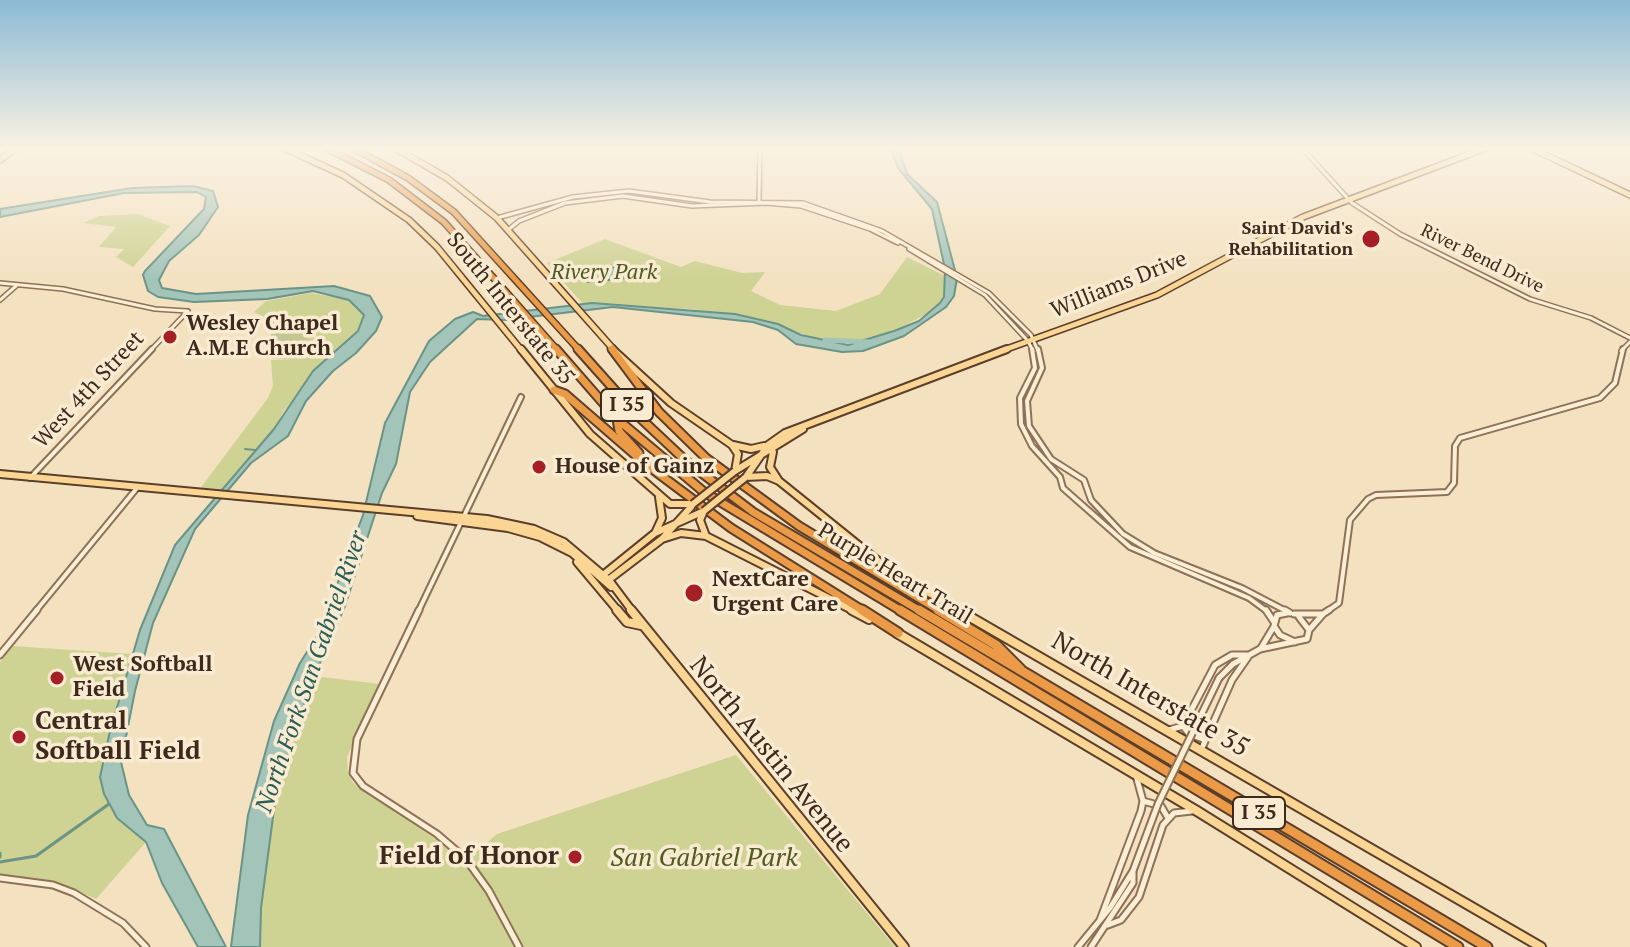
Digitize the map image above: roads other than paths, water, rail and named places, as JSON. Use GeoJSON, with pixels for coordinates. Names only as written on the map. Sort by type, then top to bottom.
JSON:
{"type":"FeatureCollection","features":[{"type":"Feature","properties":{"kind":"highway","name":"Purple Heart Trail"},"geometry":{"type":"LineString","coordinates":[[406,192],[459,237],[617,419],[704,492],[740,517],[1458,947]]}},
{"type":"Feature","properties":{"kind":"highway","name":"Purple Heart Trail"},"geometry":{"type":"LineString","coordinates":[[428,192],[443,203],[511,273],[571,346],[659,437],[753,512],[1487,947]]}},
{"type":"Feature","properties":{"kind":"highway"},"geometry":{"type":"LineString","coordinates":[[611,347],[672,428],[706,458],[761,500],[842,553],[996,645],[1031,679]]}},
{"type":"Feature","properties":{"kind":"highway"},"geometry":{"type":"LineString","coordinates":[[554,390],[565,394],[647,465],[767,553],[898,633]]}},
{"type":"Feature","properties":{"kind":"highway"},"geometry":{"type":"LineString","coordinates":[[617,419],[619,431],[647,465]]}},
{"type":"Feature","properties":{"kind":"highway"},"geometry":{"type":"LineString","coordinates":[[761,500],[839,545],[870,556]]}},
{"type":"Feature","properties":{"kind":"highway"},"geometry":{"type":"LineString","coordinates":[[1424,927],[1447,947]]}},
{"type":"Feature","properties":{"kind":"main road","name":"South Interstate 35"},"geometry":{"type":"LineString","coordinates":[[371,192],[387,202],[437,247],[590,434],[659,497]]}},
{"type":"Feature","properties":{"kind":"main road","name":"South Interstate 35"},"geometry":{"type":"LineString","coordinates":[[465,192],[497,218],[611,347],[671,403],[732,445]]}},
{"type":"Feature","properties":{"kind":"main road","name":"Williams Drive"},"geometry":{"type":"LineString","coordinates":[[605,581],[662,539],[693,504],[735,471],[805,427],[856,404],[1164,292],[1288,224],[1364,192]]}},
{"type":"Feature","properties":{"kind":"main road"},"geometry":{"type":"LineString","coordinates":[[732,445],[751,449],[771,448],[770,467],[779,481]]}},
{"type":"Feature","properties":{"kind":"main road"},"geometry":{"type":"LineString","coordinates":[[732,445],[738,454],[735,471]]}},
{"type":"Feature","properties":{"kind":"main road","name":"Williams Drive"},"geometry":{"type":"LineString","coordinates":[[605,581],[655,533],[704,511],[746,477],[755,461]]}},
{"type":"Feature","properties":{"kind":"main road","name":"North Austin Avenue"},"geometry":{"type":"LineString","coordinates":[[0,474],[509,522],[550,535],[577,550],[605,581],[904,947]]}},
{"type":"Feature","properties":{"kind":"main road"},"geometry":{"type":"LineString","coordinates":[[746,477],[767,476],[779,481]]}},
{"type":"Feature","properties":{"kind":"main road","name":"North Interstate 35"},"geometry":{"type":"LineString","coordinates":[[779,481],[870,556],[1541,947]]}},
{"type":"Feature","properties":{"kind":"main road"},"geometry":{"type":"LineString","coordinates":[[659,497],[675,506],[693,504]]}},
{"type":"Feature","properties":{"kind":"main road"},"geometry":{"type":"LineString","coordinates":[[655,533],[662,518],[659,497]]}},
{"type":"Feature","properties":{"kind":"main road"},"geometry":{"type":"LineString","coordinates":[[704,511],[700,520],[706,536]]}},
{"type":"Feature","properties":{"kind":"main road","name":"North Austin Avenue"},"geometry":{"type":"LineString","coordinates":[[463,520],[528,534],[572,553],[605,581]]}},
{"type":"Feature","properties":{"kind":"main road"},"geometry":{"type":"LineString","coordinates":[[662,539],[681,533],[706,536],[898,633],[1197,811],[1416,947]]}},
{"type":"Feature","properties":{"kind":"main road"},"geometry":{"type":"LineString","coordinates":[[572,553],[627,622],[641,625]]}},
{"type":"Feature","properties":{"kind":"street"},"geometry":{"type":"LineString","coordinates":[[497,218],[563,199],[604,192]]}},
{"type":"Feature","properties":{"kind":"street"},"geometry":{"type":"LineString","coordinates":[[644,192],[710,202],[791,204],[821,211],[877,232],[962,279],[1002,310],[1031,340],[1042,368],[1027,401],[1026,417],[1041,447],[1071,474],[1083,478],[1096,507],[1139,546],[1242,588],[1292,614],[1309,630]]}},
{"type":"Feature","properties":{"kind":"street"},"geometry":{"type":"LineString","coordinates":[[759,192],[759,202]]}},
{"type":"Feature","properties":{"kind":"street","name":"River Bend Drive"},"geometry":{"type":"LineString","coordinates":[[1343,192],[1425,248],[1530,299],[1591,318],[1630,340]]}},
{"type":"Feature","properties":{"kind":"street"},"geometry":{"type":"LineString","coordinates":[[508,230],[553,206],[594,197],[633,196],[699,206],[759,202]]}},
{"type":"Feature","properties":{"kind":"street"},"geometry":{"type":"LineString","coordinates":[[0,283],[18,285]]}},
{"type":"Feature","properties":{"kind":"street"},"geometry":{"type":"LineString","coordinates":[[0,300],[18,285]]}},
{"type":"Feature","properties":{"kind":"street","name":"West 4th Street"},"geometry":{"type":"LineString","coordinates":[[18,285],[63,289],[155,309],[186,311],[30,478]]}},
{"type":"Feature","properties":{"kind":"street"},"geometry":{"type":"LineString","coordinates":[[1031,340],[1035,368],[1020,398],[1021,424],[1032,446],[1061,480],[1063,488],[1073,493],[1130,547],[1249,598],[1265,608],[1280,635],[1295,642]]}},
{"type":"Feature","properties":{"kind":"street"},"geometry":{"type":"LineString","coordinates":[[1091,947],[1133,883],[1133,871],[1158,804],[1219,678],[1225,670],[1260,649],[1307,639],[1309,630],[1341,599],[1350,520],[1368,499],[1376,495],[1438,496],[1447,492],[1454,483],[1455,446],[1460,438],[1596,401],[1613,387],[1620,352],[1630,340]]}},
{"type":"Feature","properties":{"kind":"street"},"geometry":{"type":"LineString","coordinates":[[519,947],[489,891],[466,859],[437,834],[363,786],[353,773],[357,739],[521,397]]}},
{"type":"Feature","properties":{"kind":"street"},"geometry":{"type":"LineString","coordinates":[[1061,480],[1071,474]]}},
{"type":"Feature","properties":{"kind":"street"},"geometry":{"type":"LineString","coordinates":[[0,655],[137,488]]}},
{"type":"Feature","properties":{"kind":"street"},"geometry":{"type":"LineString","coordinates":[[1073,493],[1086,488]]}},
{"type":"Feature","properties":{"kind":"street"},"geometry":{"type":"LineString","coordinates":[[1260,649],[1277,615],[1323,614]]}},
{"type":"Feature","properties":{"kind":"street"},"geometry":{"type":"LineString","coordinates":[[1167,730],[1183,726],[1215,665],[1232,655],[1249,655]]}},
{"type":"Feature","properties":{"kind":"street"},"geometry":{"type":"LineString","coordinates":[[1202,751],[1203,739],[1232,680],[1249,655]]}},
{"type":"Feature","properties":{"kind":"street"},"geometry":{"type":"LineString","coordinates":[[1183,726],[1189,734],[1203,739]]}},
{"type":"Feature","properties":{"kind":"street"},"geometry":{"type":"LineString","coordinates":[[1100,920],[1143,801],[1133,773]]}},
{"type":"Feature","properties":{"kind":"street"},"geometry":{"type":"LineString","coordinates":[[1143,801],[1161,806],[1168,818]]}},
{"type":"Feature","properties":{"kind":"street"},"geometry":{"type":"LineString","coordinates":[[1108,925],[1121,920],[1139,897],[1168,818],[1177,812],[1197,811]]}},
{"type":"Feature","properties":{"kind":"street"},"geometry":{"type":"LineString","coordinates":[[1078,947],[1133,871]]}},
{"type":"Feature","properties":{"kind":"street"},"geometry":{"type":"LineString","coordinates":[[0,878],[53,885],[74,893],[123,923],[146,947]]}},
{"type":"Feature","properties":{"kind":"water"},"geometry":{"type":"Polygon","coordinates":[[[106,192],[183,192],[124,193],[0,217],[0,209],[106,192]]]}},
{"type":"Feature","properties":{"kind":"water"},"geometry":{"type":"Polygon","coordinates":[[[197,192],[213,192],[218,207],[199,235],[169,261],[159,280],[162,288],[196,294],[334,286],[370,296],[382,317],[376,331],[306,401],[288,436],[251,463],[195,529],[153,623],[135,691],[121,762],[129,795],[147,825],[164,829],[226,947],[198,947],[162,883],[146,842],[117,818],[104,794],[100,777],[110,731],[140,630],[175,545],[274,429],[313,371],[358,331],[364,315],[349,300],[313,291],[267,299],[194,302],[158,297],[148,291],[143,275],[145,271],[204,209],[206,197],[197,192]]]}},
{"type":"Feature","properties":{"kind":"water"},"geometry":{"type":"Polygon","coordinates":[[[918,192],[926,192],[937,202],[957,278],[954,296],[946,307],[904,336],[863,351],[842,352],[796,344],[778,330],[753,322],[613,307],[504,320],[477,319],[430,362],[410,392],[396,464],[382,493],[345,606],[311,683],[291,745],[275,802],[261,908],[260,947],[231,947],[248,815],[274,721],[300,663],[319,633],[363,515],[385,423],[429,341],[455,319],[473,312],[483,316],[592,303],[735,314],[778,324],[801,335],[848,345],[919,321],[944,297],[945,269],[932,209],[918,192]]]}},
{"type":"Feature","properties":{"kind":"water"},"geometry":{"type":"Polygon","coordinates":[[[620,266],[650,269],[658,275],[588,282],[578,279],[589,273],[620,266]]]}},
{"type":"Feature","properties":{"kind":"waterway","name":"North Fork San Gabriel River"},"geometry":{"type":"LineString","coordinates":[[825,340],[868,342]]}},
{"type":"Feature","properties":{"kind":"waterway"},"geometry":{"type":"LineString","coordinates":[[245,449],[255,450]]}},
{"type":"Feature","properties":{"kind":"waterway"},"geometry":{"type":"LineString","coordinates":[[0,862],[36,856],[109,804]]}},
{"type":"Feature","properties":{"kind":"place","name":"Saint David's Rehabilitation"},"geometry":{"type":"Point","coordinates":[1371,239]}},
{"type":"Feature","properties":{"kind":"place","name":"Wesley Chapel A.M.E Church"},"geometry":{"type":"Point","coordinates":[170,337]}},
{"type":"Feature","properties":{"kind":"place","name":"House of Gainz"},"geometry":{"type":"Point","coordinates":[539,467]}},
{"type":"Feature","properties":{"kind":"place","name":"NextCare Urgent Care"},"geometry":{"type":"Point","coordinates":[694,593]}},
{"type":"Feature","properties":{"kind":"place","name":"West Softball Field"},"geometry":{"type":"Point","coordinates":[57,678]}},
{"type":"Feature","properties":{"kind":"place","name":"Central Softball Field"},"geometry":{"type":"Point","coordinates":[19,737]}},
{"type":"Feature","properties":{"kind":"place","name":"Field of Honor"},"geometry":{"type":"Point","coordinates":[575,857]}},
{"type":"Feature","properties":{"kind":"park label","name":"Rivery Park"},"geometry":{"type":"Point","coordinates":[604,273]}},
{"type":"Feature","properties":{"kind":"park label","name":"San Gabriel Park"},"geometry":{"type":"Point","coordinates":[704,859]}}]}
